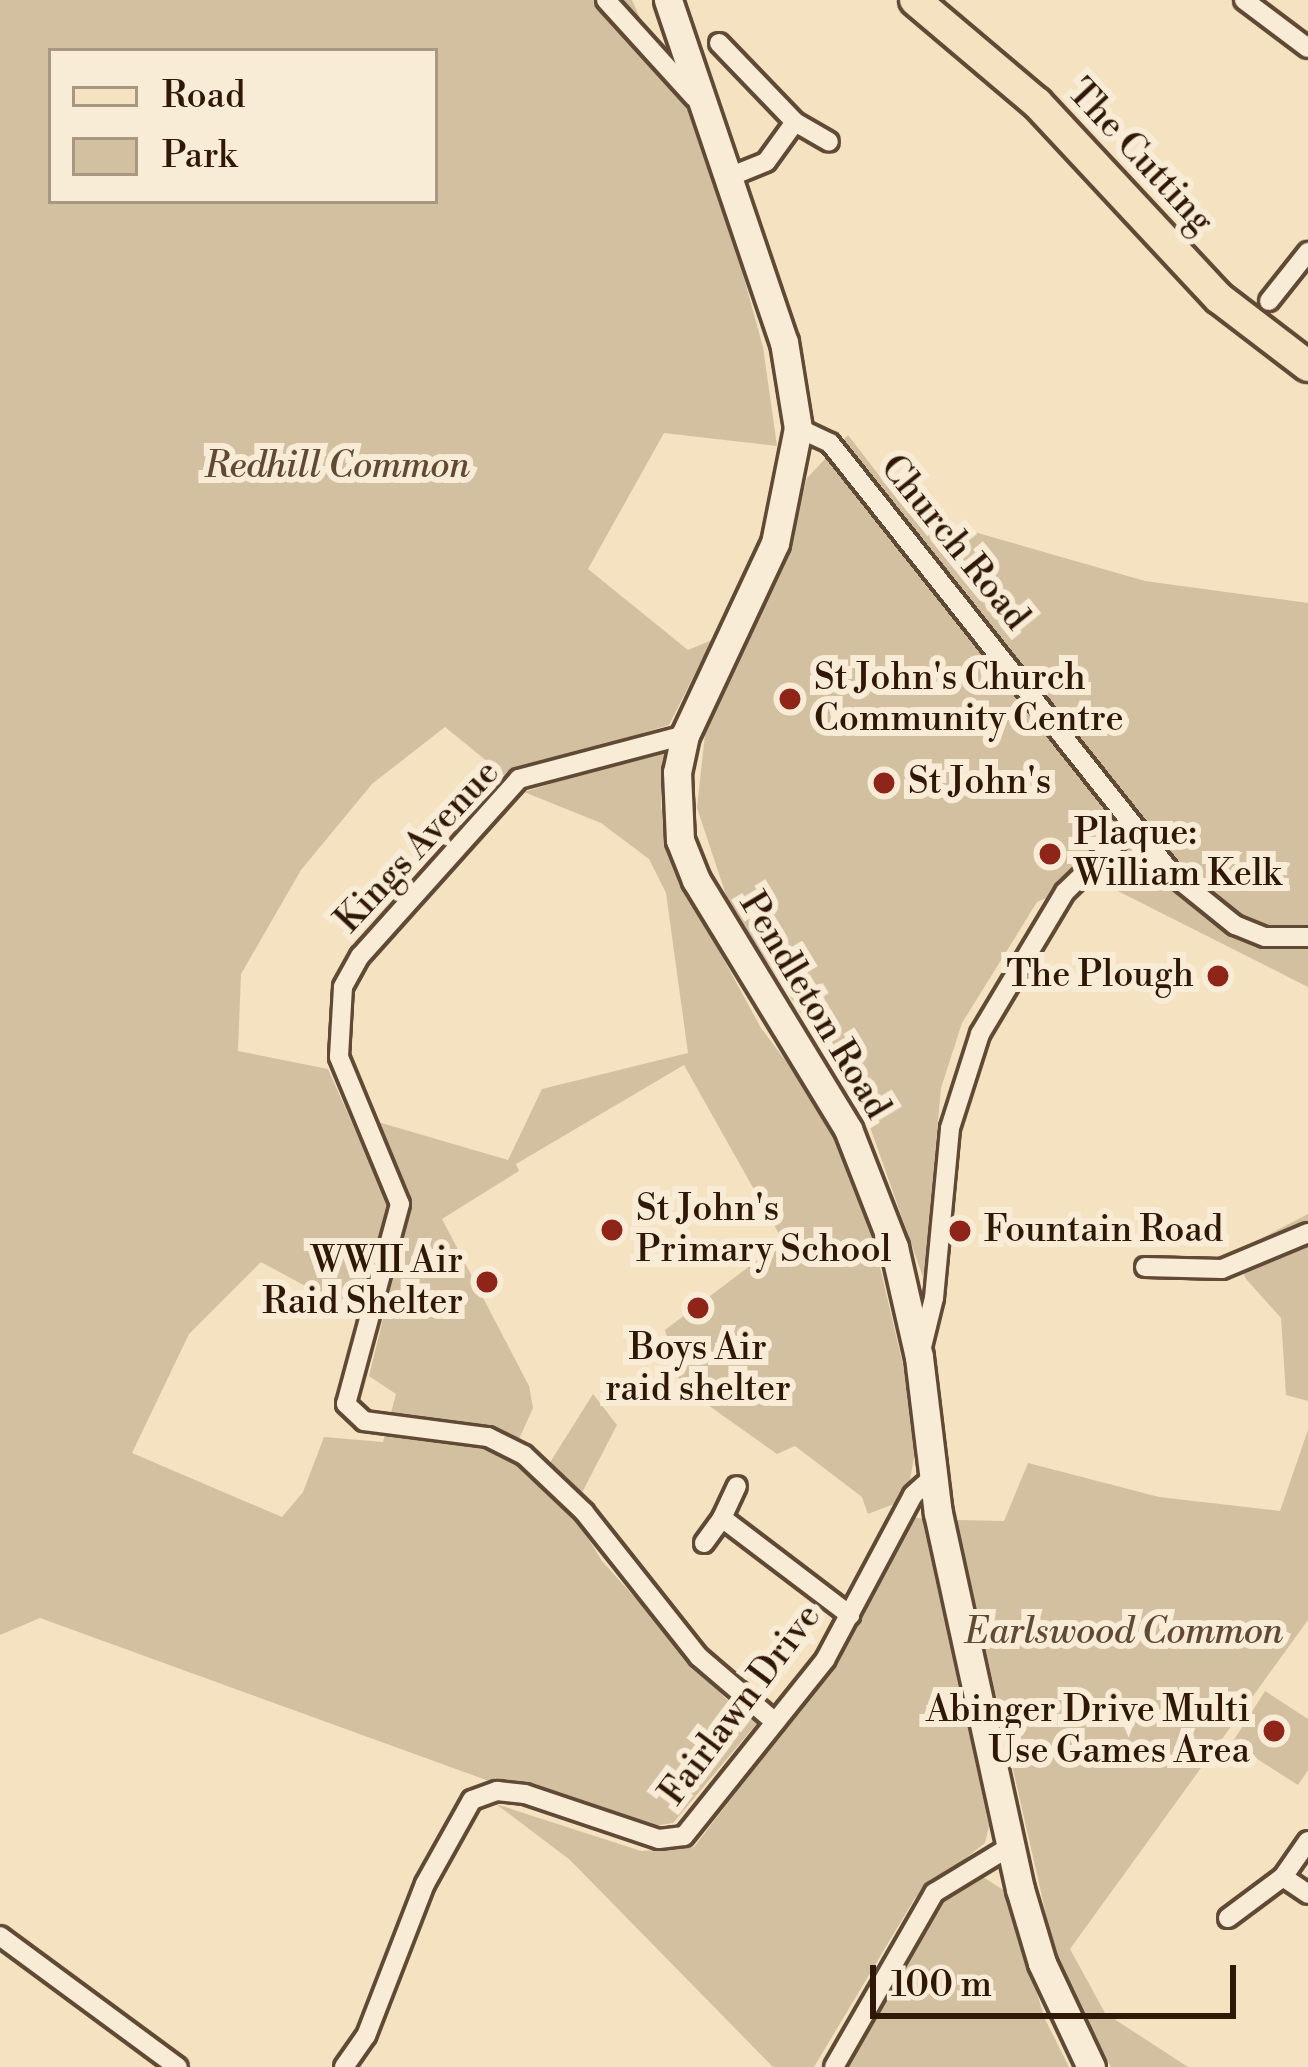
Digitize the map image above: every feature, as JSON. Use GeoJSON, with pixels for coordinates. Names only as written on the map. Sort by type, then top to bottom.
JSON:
{"type":"FeatureCollection","features":[{"type":"Feature","properties":{"kind":"main road","name":"The Cutting"},"geometry":{"type":"LineString","coordinates":[[915,0],[1037,104],[1219,298],[1308,366]]}},
{"type":"Feature","properties":{"kind":"street"},"geometry":{"type":"LineString","coordinates":[[606,0],[714,122]]}},
{"type":"Feature","properties":{"kind":"street","name":"Pendleton Road"},"geometry":{"type":"LineString","coordinates":[[668,0],[714,122],[784,342],[798,428],[775,543],[685,735],[676,789],[680,840],[862,1159],[894,1246],[919,1357],[932,1478],[1011,1846],[1042,1963],[1091,2067]]}},
{"type":"Feature","properties":{"kind":"street"},"geometry":{"type":"LineString","coordinates":[[1244,0],[1308,48]]}},
{"type":"Feature","properties":{"kind":"street"},"geometry":{"type":"LineString","coordinates":[[718,43],[795,122],[829,142]]}},
{"type":"Feature","properties":{"kind":"street"},"geometry":{"type":"LineString","coordinates":[[732,176],[766,162],[795,122]]}},
{"type":"Feature","properties":{"kind":"street"},"geometry":{"type":"LineString","coordinates":[[1269,301],[1308,252]]}},
{"type":"Feature","properties":{"kind":"street","name":"Church Road"},"geometry":{"type":"LineString","coordinates":[[798,428],[830,443],[1174,875],[1235,925],[1265,937],[1308,937]]}},
{"type":"Feature","properties":{"kind":"street","name":"Kings Avenue"},"geometry":{"type":"LineString","coordinates":[[685,735],[519,779],[371,943],[343,987],[339,1057],[400,1204],[346,1404],[364,1421],[488,1437],[524,1455],[584,1512],[699,1657],[775,1722]]}},
{"type":"Feature","properties":{"kind":"street"},"geometry":{"type":"LineString","coordinates":[[919,1357],[934,1298],[950,1128],[980,1034],[1065,892],[1132,826]]}},
{"type":"Feature","properties":{"kind":"street"},"geometry":{"type":"LineString","coordinates":[[1145,1267],[1222,1269],[1308,1232]]}},
{"type":"Feature","properties":{"kind":"street","name":"Fairlawn Drive"},"geometry":{"type":"LineString","coordinates":[[344,2067],[366,2036],[450,1832],[472,1800],[497,1791],[524,1794],[659,1839],[684,1836],[775,1722],[850,1615],[913,1495],[932,1478]]}},
{"type":"Feature","properties":{"kind":"street"},"geometry":{"type":"LineString","coordinates":[[704,1543],[736,1486]]}},
{"type":"Feature","properties":{"kind":"street"},"geometry":{"type":"LineString","coordinates":[[722,1518],[850,1615]]}},
{"type":"Feature","properties":{"kind":"street"},"geometry":{"type":"LineString","coordinates":[[1228,1918],[1283,1876],[1308,1841]]}},
{"type":"Feature","properties":{"kind":"street"},"geometry":{"type":"LineString","coordinates":[[835,2067],[934,1893],[1011,1846]]}},
{"type":"Feature","properties":{"kind":"street"},"geometry":{"type":"LineString","coordinates":[[1283,1876],[1308,1894]]}},
{"type":"Feature","properties":{"kind":"street"},"geometry":{"type":"LineString","coordinates":[[0,1936],[178,2067]]}},
{"type":"Feature","properties":{"kind":"green space","name":"Redhill Common"},"geometry":{"type":"Polygon","coordinates":[[[0,0],[632,0],[653,47],[714,123],[720,191],[763,347],[777,446],[664,433],[588,569],[688,650],[712,640],[669,725],[504,775],[445,727],[372,784],[301,870],[241,974],[238,1051],[328,1069],[388,1204],[361,1316],[261,1262],[189,1334],[132,1453],[282,1517],[303,1492],[324,1437],[383,1442],[396,1394],[369,1376],[405,1229],[378,1122],[508,1160],[542,1089],[688,1053],[666,893],[649,859],[601,823],[524,792],[667,748],[661,807],[681,881],[761,1028],[815,1100],[860,1182],[919,1433],[910,1479],[894,1504],[868,1514],[862,1497],[795,1446],[777,1454],[681,1386],[665,1330],[783,1241],[684,1065],[516,1164],[519,1171],[442,1219],[529,1386],[533,1408],[514,1450],[544,1472],[593,1394],[617,1425],[572,1512],[602,1561],[725,1698],[758,1722],[673,1823],[648,1827],[489,1781],[40,1618],[0,1635],[0,0]]]}},
{"type":"Feature","properties":{"kind":"green space"},"geometry":{"type":"Polygon","coordinates":[[[848,435],[908,513],[1145,581],[1308,603],[1308,987],[1094,879],[1037,902],[962,1023],[941,1088],[924,1280],[863,1107],[729,904],[697,808],[705,734],[788,544],[807,478],[848,435]]]}},
{"type":"Feature","properties":{"kind":"green space"},"geometry":{"type":"Polygon","coordinates":[[[1308,1214],[1308,1401],[1286,1395],[1281,1318],[1246,1279],[1235,1252],[1308,1214]]]}},
{"type":"Feature","properties":{"kind":"green space","name":"Earlswood Common"},"geometry":{"type":"Polygon","coordinates":[[[1308,1430],[1308,1620],[1070,1949],[1105,2013],[1188,2067],[1111,2067],[1056,1958],[956,1520],[1004,1521],[1028,1463],[1159,1497],[1280,1511],[1308,1430]]]}},
{"type":"Feature","properties":{"kind":"green space"},"geometry":{"type":"Polygon","coordinates":[[[913,1517],[924,1519],[989,1826],[985,1843],[915,1898],[814,2067],[773,2067],[570,1860],[496,1804],[641,1851],[694,1847],[835,1664],[913,1517]]]}},
{"type":"Feature","properties":{"kind":"green space","name":"Abinger Drive Multi Use Games Area"},"geometry":{"type":"Polygon","coordinates":[[[1265,1691],[1308,1719],[1308,1770],[1298,1785],[1232,1743],[1265,1691]]]}},
{"type":"Feature","properties":{"kind":"green space"},"geometry":{"type":"Polygon","coordinates":[[[980,1875],[1005,1891],[1045,2019],[1069,2067],[846,2067],[927,1922],[945,1897],[980,1875]]]}},
{"type":"Feature","properties":{"kind":"place","name":"St John's Church Community Centre"},"geometry":{"type":"Point","coordinates":[790,699]}},
{"type":"Feature","properties":{"kind":"place","name":"St John's"},"geometry":{"type":"Point","coordinates":[884,783]}},
{"type":"Feature","properties":{"kind":"place","name":"Plaque: William Kelk"},"geometry":{"type":"Point","coordinates":[1050,854]}},
{"type":"Feature","properties":{"kind":"place","name":"The Plough"},"geometry":{"type":"Point","coordinates":[1218,976]}},
{"type":"Feature","properties":{"kind":"place","name":"St John's Primary School"},"geometry":{"type":"Point","coordinates":[612,1230]}},
{"type":"Feature","properties":{"kind":"place","name":"Fountain Road"},"geometry":{"type":"Point","coordinates":[960,1231]}},
{"type":"Feature","properties":{"kind":"place","name":"WWII Air Raid Shelter"},"geometry":{"type":"Point","coordinates":[487,1282]}},
{"type":"Feature","properties":{"kind":"place","name":"Boys Air raid shelter"},"geometry":{"type":"Point","coordinates":[698,1308]}},
{"type":"Feature","properties":{"kind":"place","name":"Abinger Drive Multi Use Games Area"},"geometry":{"type":"Point","coordinates":[1274,1731]}}]}
